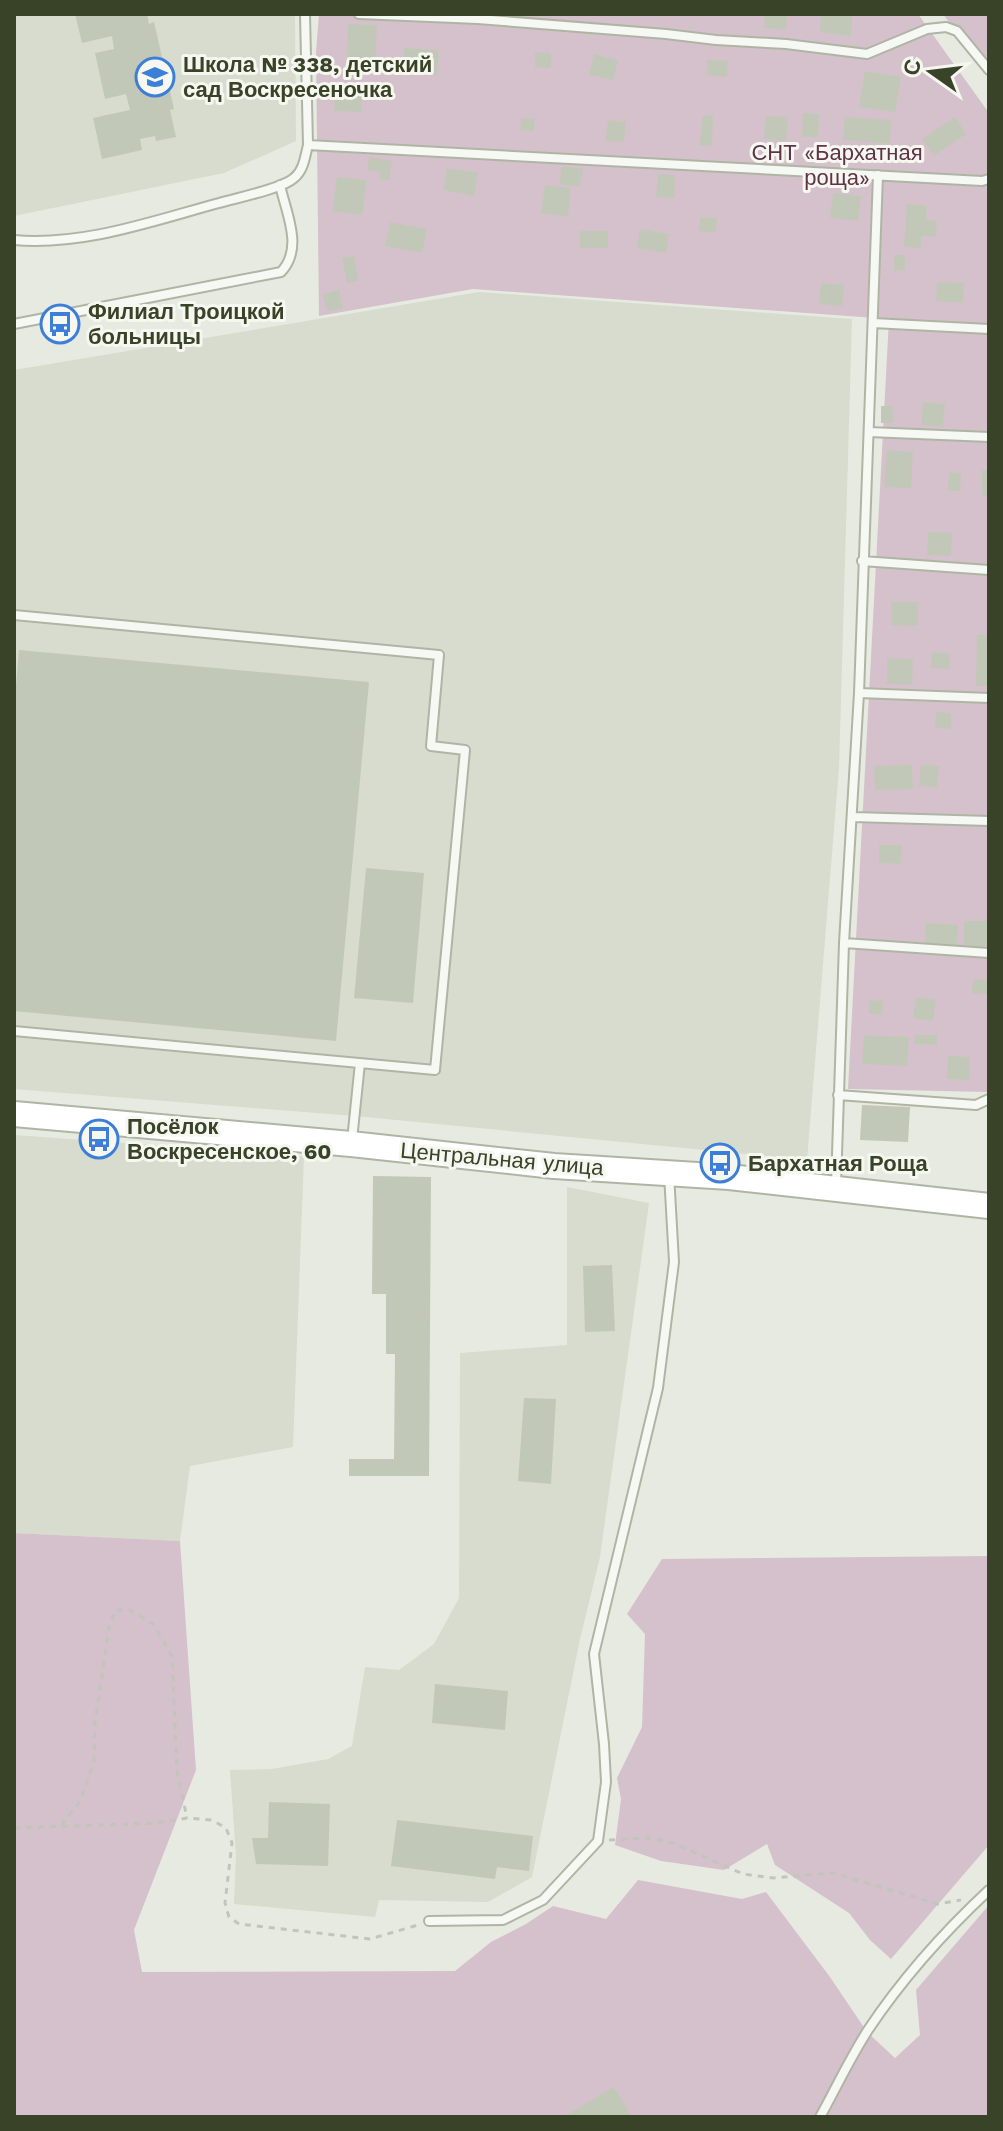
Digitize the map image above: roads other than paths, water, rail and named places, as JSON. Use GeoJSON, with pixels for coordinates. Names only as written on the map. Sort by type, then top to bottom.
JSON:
{"type":"FeatureCollection","features":[{"type":"Feature","properties":{"kind":"main road","name":"Центральная улица"},"geometry":{"type":"LineString","coordinates":[[14,1114],[351,1144],[554,1166],[836,1189],[989,1206]]}},
{"type":"Feature","properties":{"kind":"lane"},"geometry":{"type":"LineString","coordinates":[[14,240],[41,243],[94,235],[294,180],[304,165],[308,145],[305,14]]}},
{"type":"Feature","properties":{"kind":"lane"},"geometry":{"type":"LineString","coordinates":[[359,14],[478,19],[786,44],[867,54],[927,29],[946,27],[957,31],[989,70]]}},
{"type":"Feature","properties":{"kind":"lane"},"geometry":{"type":"LineString","coordinates":[[308,145],[989,179]]}},
{"type":"Feature","properties":{"kind":"lane"},"geometry":{"type":"LineString","coordinates":[[836,1189],[844,943],[859,693],[878,175]]}},
{"type":"Feature","properties":{"kind":"lane"},"geometry":{"type":"LineString","coordinates":[[14,324],[281,272],[293,251],[280,185]]}},
{"type":"Feature","properties":{"kind":"lane"},"geometry":{"type":"LineString","coordinates":[[873,323],[989,329]]}},
{"type":"Feature","properties":{"kind":"lane"},"geometry":{"type":"LineString","coordinates":[[869,432],[989,437]]}},
{"type":"Feature","properties":{"kind":"lane"},"geometry":{"type":"LineString","coordinates":[[862,561],[989,570]]}},
{"type":"Feature","properties":{"kind":"lane"},"geometry":{"type":"LineString","coordinates":[[14,615],[439,655],[431,746],[465,750],[435,1070],[14,1031]]}},
{"type":"Feature","properties":{"kind":"lane"},"geometry":{"type":"LineString","coordinates":[[859,693],[989,698]]}},
{"type":"Feature","properties":{"kind":"lane"},"geometry":{"type":"LineString","coordinates":[[853,817],[989,821]]}},
{"type":"Feature","properties":{"kind":"lane"},"geometry":{"type":"LineString","coordinates":[[844,943],[989,953]]}},
{"type":"Feature","properties":{"kind":"lane"},"geometry":{"type":"LineString","coordinates":[[351,1144],[360,1063]]}},
{"type":"Feature","properties":{"kind":"lane"},"geometry":{"type":"LineString","coordinates":[[838,1095],[976,1105],[989,1099]]}},
{"type":"Feature","properties":{"kind":"lane"},"geometry":{"type":"LineString","coordinates":[[429,1921],[503,1920],[543,1900],[598,1841],[606,1782],[594,1654],[658,1388],[674,1262],[669,1174]]}},
{"type":"Feature","properties":{"kind":"lane"},"geometry":{"type":"LineString","coordinates":[[820,2117],[867,2032],[898,1987],[989,1890]]}},
{"type":"Feature","properties":{"kind":"place","name":"Школа № 338, детский сад Воскресеночка"},"geometry":{"type":"Point","coordinates":[155,77]}},
{"type":"Feature","properties":{"kind":"place","name":"Филиал Троицкой больницы"},"geometry":{"type":"Point","coordinates":[60,324]}},
{"type":"Feature","properties":{"kind":"place","name":"Посёлок Воскресенское, 60"},"geometry":{"type":"Point","coordinates":[99,1139]}},
{"type":"Feature","properties":{"kind":"place","name":"Бархатная Роща"},"geometry":{"type":"Point","coordinates":[720,1163]}},
{"type":"Feature","properties":{"kind":"park label","name":"СНТ «Бархатная роща»"},"geometry":{"type":"Point","coordinates":[837,164]}}]}
